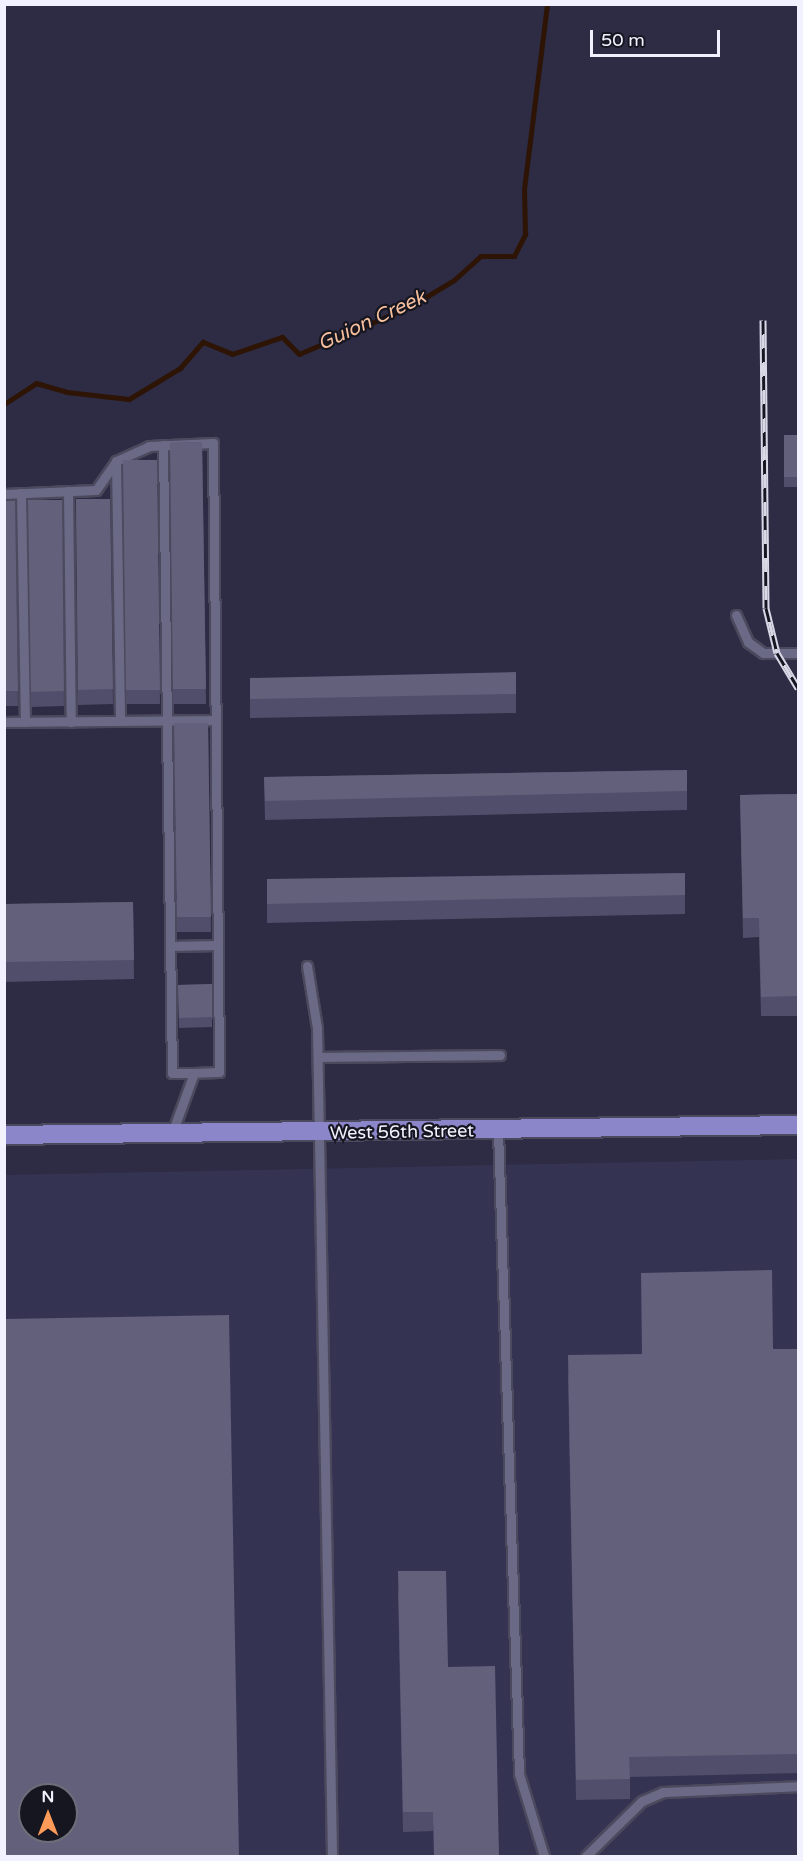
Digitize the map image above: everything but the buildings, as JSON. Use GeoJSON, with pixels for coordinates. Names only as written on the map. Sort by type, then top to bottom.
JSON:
{"type":"FeatureCollection","features":[{"type":"Feature","properties":{"kind":"main road","name":"West 56th Street"},"geometry":{"type":"LineString","coordinates":[[4,1135],[320,1133],[798,1125]]}},
{"type":"Feature","properties":{"kind":"lane"},"geometry":{"type":"LineString","coordinates":[[4,494],[96,490],[116,461],[149,446],[163,445],[213,443],[219,1072],[172,1073],[165,721],[163,445]]}},
{"type":"Feature","properties":{"kind":"lane"},"geometry":{"type":"LineString","coordinates":[[116,461],[120,721]]}},
{"type":"Feature","properties":{"kind":"lane"},"geometry":{"type":"LineString","coordinates":[[68,491],[71,722]]}},
{"type":"Feature","properties":{"kind":"lane"},"geometry":{"type":"LineString","coordinates":[[21,493],[25,722]]}},
{"type":"Feature","properties":{"kind":"lane"},"geometry":{"type":"LineString","coordinates":[[736,615],[748,642],[764,653],[798,653]]}},
{"type":"Feature","properties":{"kind":"lane"},"geometry":{"type":"LineString","coordinates":[[4,722],[216,720]]}},
{"type":"Feature","properties":{"kind":"lane"},"geometry":{"type":"LineString","coordinates":[[170,946],[218,945]]}},
{"type":"Feature","properties":{"kind":"lane"},"geometry":{"type":"LineString","coordinates":[[307,966],[318,1057],[332,1857]]}},
{"type":"Feature","properties":{"kind":"lane"},"geometry":{"type":"LineString","coordinates":[[318,1057],[500,1055]]}},
{"type":"Feature","properties":{"kind":"lane"},"geometry":{"type":"LineString","coordinates":[[172,1133],[194,1073]]}},
{"type":"Feature","properties":{"kind":"lane"},"geometry":{"type":"LineString","coordinates":[[498,1130],[519,1773],[544,1857]]}},
{"type":"Feature","properties":{"kind":"lane"},"geometry":{"type":"LineString","coordinates":[[586,1857],[635,1806],[663,1792],[798,1786]]}},
{"type":"Feature","properties":{"kind":"shaded area"},"geometry":{"type":"Polygon","coordinates":[[[798,1159],[798,1856],[5,1856],[4,1175],[798,1159]]]}},
{"type":"Feature","properties":{"kind":"waterway","name":"Guion Creek"},"geometry":{"type":"LineString","coordinates":[[4,404],[36,383],[67,392],[129,399],[180,368],[203,342],[232,354],[282,337],[299,354],[411,306],[454,280],[481,256],[514,256],[525,234],[524,189],[547,4]]}},
{"type":"Feature","properties":{"kind":"railway"},"geometry":{"type":"LineString","coordinates":[[763,320],[766,608],[777,653],[798,688]]}}]}
